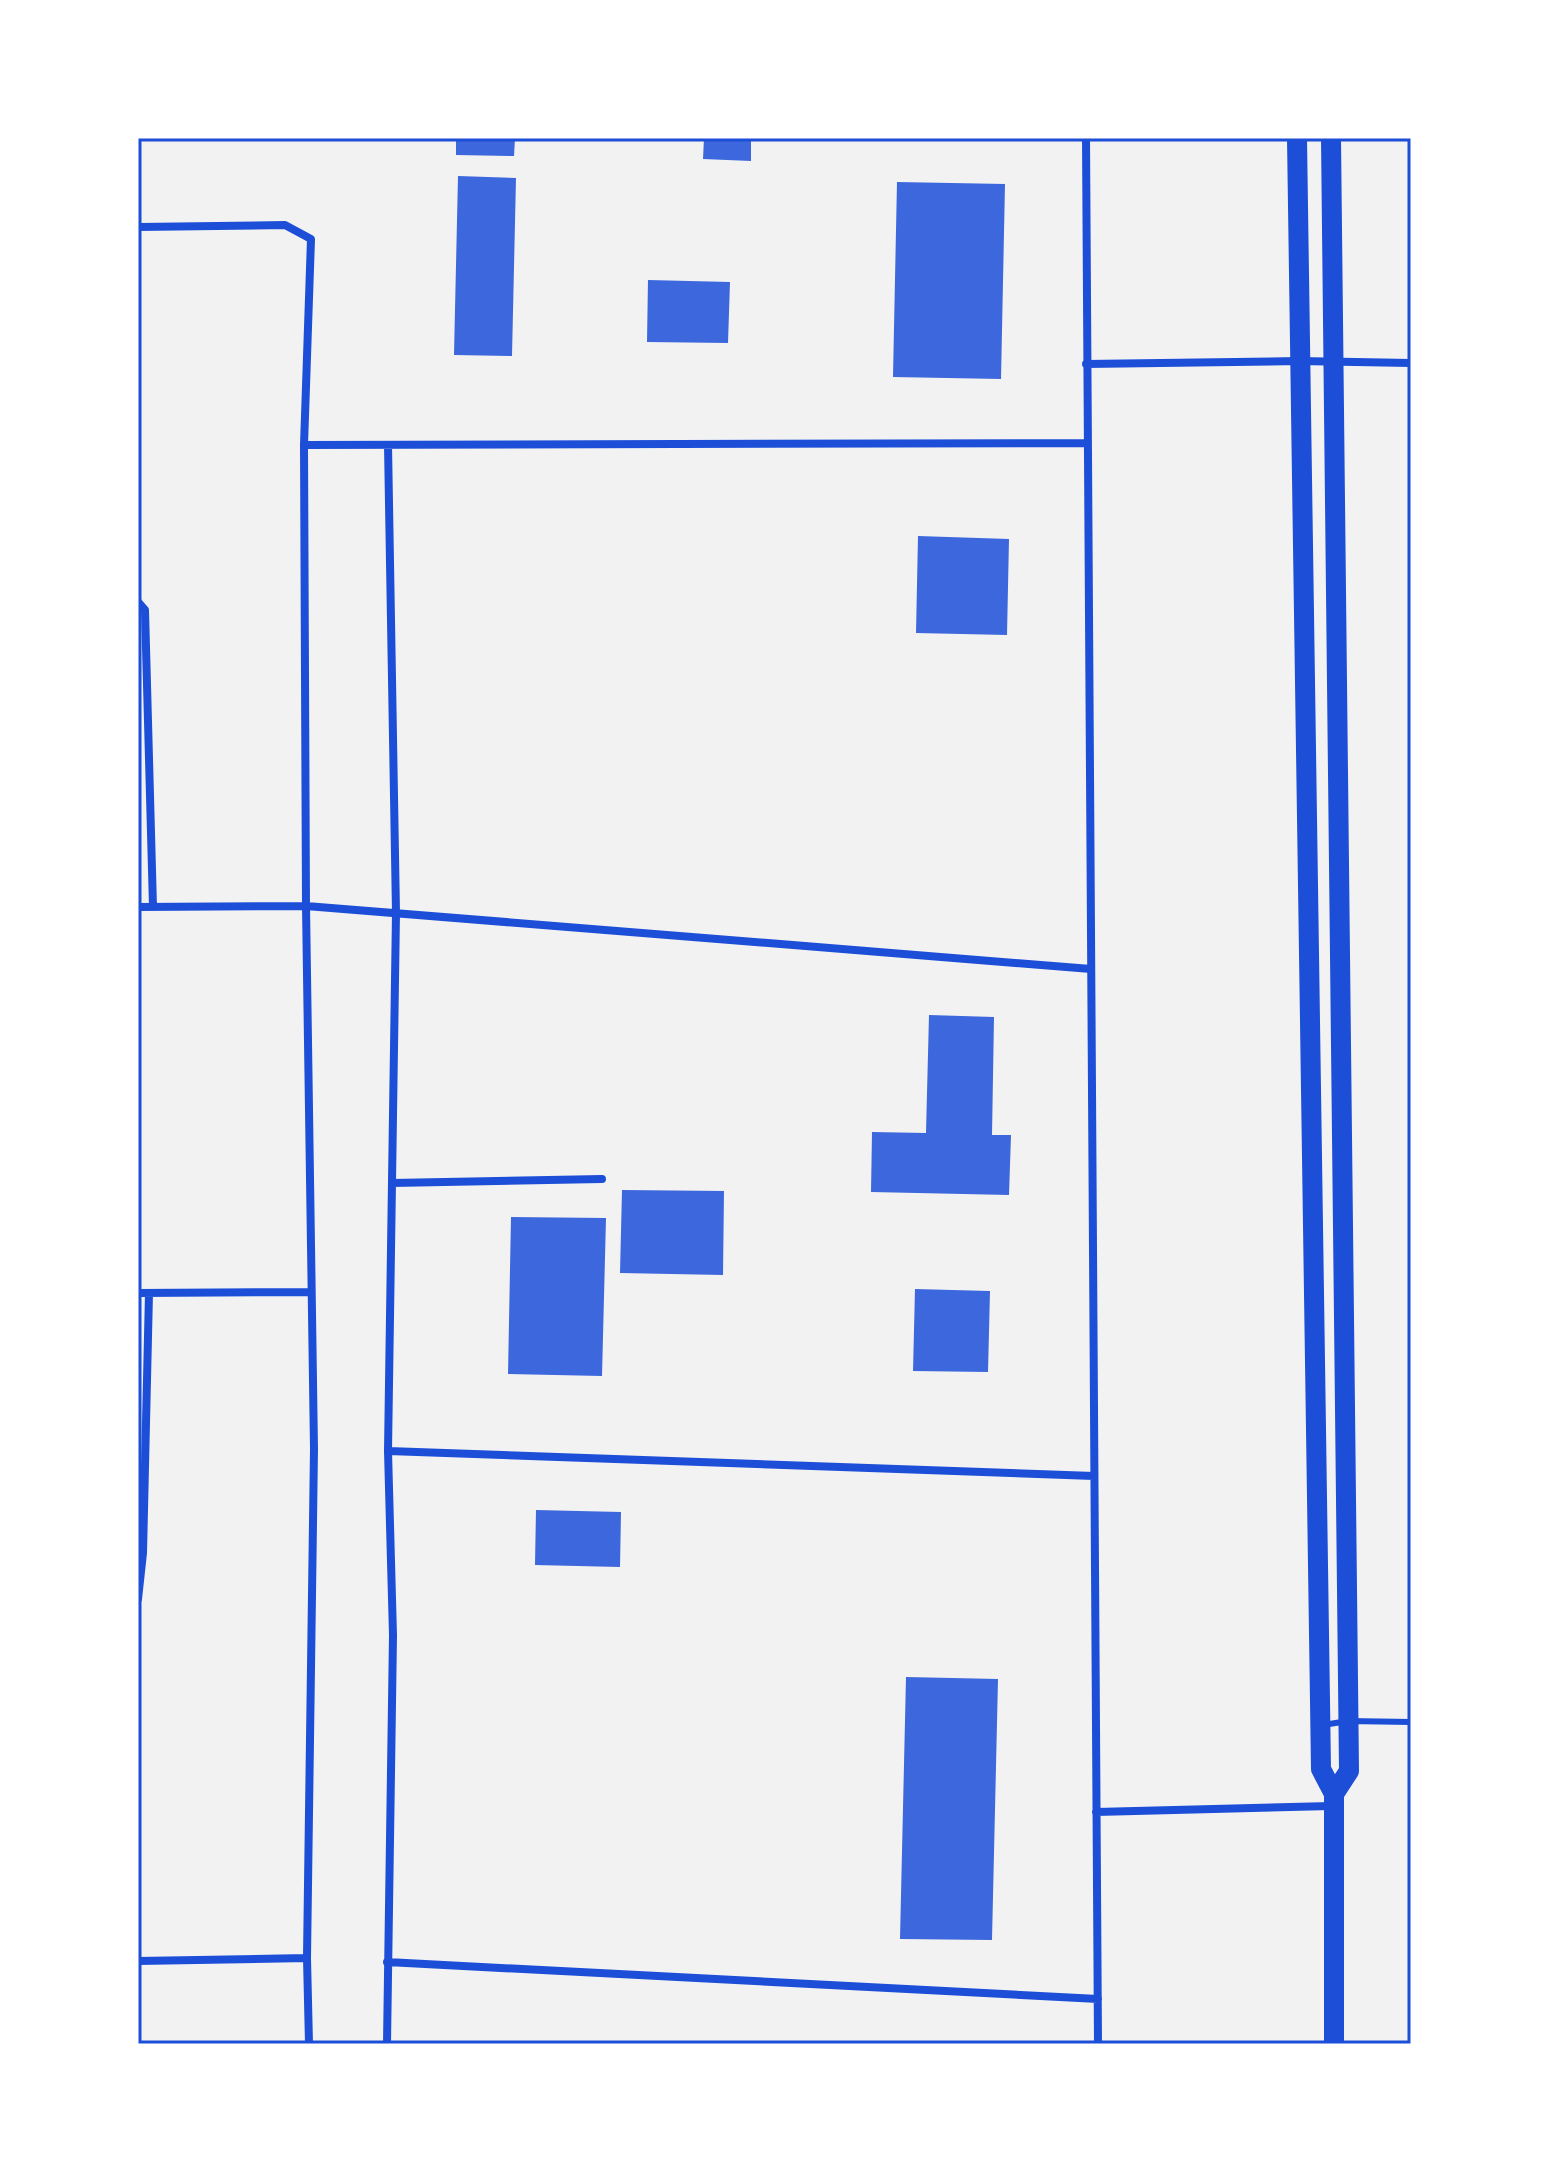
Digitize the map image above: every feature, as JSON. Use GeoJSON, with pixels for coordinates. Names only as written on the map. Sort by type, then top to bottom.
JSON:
{"type":"FeatureCollection","features":[{"type":"Feature","properties":{"kind":"main road"},"geometry":{"type":"LineString","coordinates":[[1297,138],[1320,1725],[1321,1769],[1334,1800],[1334,2044]]}},
{"type":"Feature","properties":{"kind":"main road"},"geometry":{"type":"LineString","coordinates":[[1331,138],[1349,1771],[1334,1800]]}},
{"type":"Feature","properties":{"kind":"street"},"geometry":{"type":"LineString","coordinates":[[1086,138],[1098,2044]]}},
{"type":"Feature","properties":{"kind":"street"},"geometry":{"type":"LineString","coordinates":[[138,227],[285,225],[311,239],[304,445],[306,906],[314,1449],[307,1958],[309,2044]]}},
{"type":"Feature","properties":{"kind":"street"},"geometry":{"type":"LineString","coordinates":[[1086,364],[1411,363]]}},
{"type":"Feature","properties":{"kind":"street"},"geometry":{"type":"LineString","coordinates":[[304,445],[1087,443]]}},
{"type":"Feature","properties":{"kind":"street"},"geometry":{"type":"LineString","coordinates":[[387,2044],[393,1635],[388,1451],[396,913],[388,445]]}},
{"type":"Feature","properties":{"kind":"street"},"geometry":{"type":"LineString","coordinates":[[138,602],[145,610],[153,907]]}},
{"type":"Feature","properties":{"kind":"street"},"geometry":{"type":"LineString","coordinates":[[138,907],[306,906],[1091,969]]}},
{"type":"Feature","properties":{"kind":"street"},"geometry":{"type":"LineString","coordinates":[[392,1183],[602,1179]]}},
{"type":"Feature","properties":{"kind":"street"},"geometry":{"type":"LineString","coordinates":[[138,1293],[311,1292]]}},
{"type":"Feature","properties":{"kind":"street"},"geometry":{"type":"LineString","coordinates":[[138,1599],[143,1553],[149,1293]]}},
{"type":"Feature","properties":{"kind":"street"},"geometry":{"type":"LineString","coordinates":[[388,1451],[1094,1476]]}},
{"type":"Feature","properties":{"kind":"street"},"geometry":{"type":"LineString","coordinates":[[1096,1812],[1334,1800]]}},
{"type":"Feature","properties":{"kind":"street"},"geometry":{"type":"LineString","coordinates":[[138,1961],[307,1958]]}},
{"type":"Feature","properties":{"kind":"street"},"geometry":{"type":"LineString","coordinates":[[387,1962],[1098,1999]]}},
{"type":"Feature","properties":{"kind":"lane"},"geometry":{"type":"LineString","coordinates":[[1320,1725],[1348,1721],[1411,1722]]}},
{"type":"Feature","properties":{"kind":"building"},"geometry":{"type":"Polygon","coordinates":[[[456,138],[515,138],[514,156],[456,155],[456,138]]]}},
{"type":"Feature","properties":{"kind":"building"},"geometry":{"type":"Polygon","coordinates":[[[704,138],[751,138],[751,161],[703,159],[704,138]]]}},
{"type":"Feature","properties":{"kind":"building"},"geometry":{"type":"Polygon","coordinates":[[[458,176],[516,178],[512,356],[454,355],[458,176]]]}},
{"type":"Feature","properties":{"kind":"building"},"geometry":{"type":"Polygon","coordinates":[[[897,182],[1005,184],[1001,379],[893,377],[897,182]]]}},
{"type":"Feature","properties":{"kind":"building"},"geometry":{"type":"Polygon","coordinates":[[[648,280],[730,282],[728,343],[647,342],[648,280]]]}},
{"type":"Feature","properties":{"kind":"building"},"geometry":{"type":"Polygon","coordinates":[[[918,536],[1009,539],[1007,635],[916,633],[918,536]]]}},
{"type":"Feature","properties":{"kind":"building"},"geometry":{"type":"Polygon","coordinates":[[[929,1015],[994,1017],[992,1135],[1011,1135],[1009,1195],[871,1192],[872,1132],[926,1133],[929,1015]]]}},
{"type":"Feature","properties":{"kind":"building"},"geometry":{"type":"Polygon","coordinates":[[[622,1190],[724,1191],[723,1275],[620,1273],[622,1190]]]}},
{"type":"Feature","properties":{"kind":"building"},"geometry":{"type":"Polygon","coordinates":[[[511,1217],[606,1218],[602,1376],[508,1374],[511,1217]]]}},
{"type":"Feature","properties":{"kind":"building"},"geometry":{"type":"Polygon","coordinates":[[[915,1289],[990,1291],[988,1372],[913,1371],[915,1289]]]}},
{"type":"Feature","properties":{"kind":"building"},"geometry":{"type":"Polygon","coordinates":[[[536,1510],[621,1512],[620,1567],[535,1565],[536,1510]]]}},
{"type":"Feature","properties":{"kind":"building"},"geometry":{"type":"Polygon","coordinates":[[[906,1677],[998,1679],[992,1940],[900,1939],[906,1677]]]}}]}
